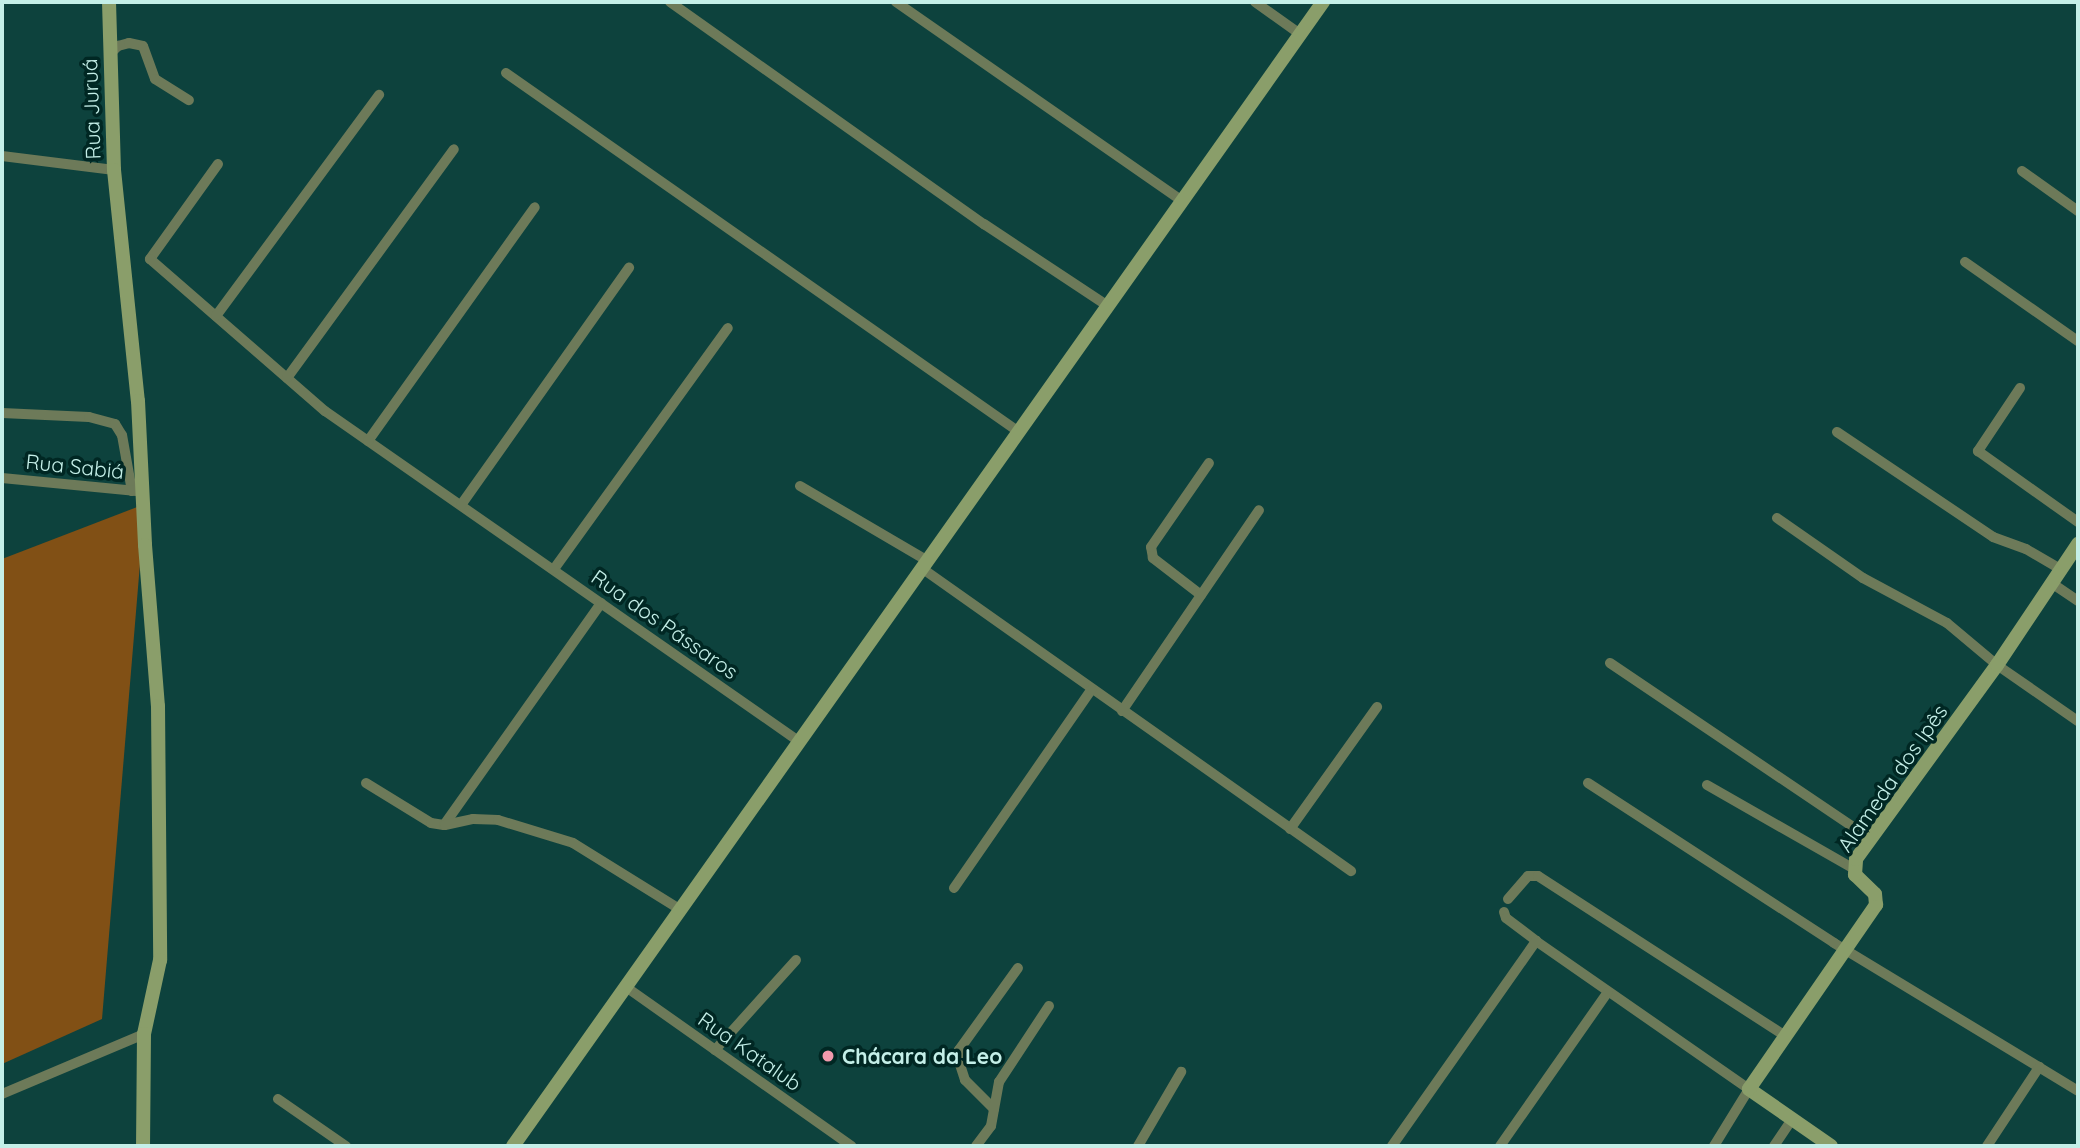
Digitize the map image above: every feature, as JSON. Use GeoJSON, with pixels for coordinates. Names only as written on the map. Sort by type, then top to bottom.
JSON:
{"type":"FeatureCollection","features":[{"type":"Feature","properties":{"kind":"street","name":"Rua Juruá"},"geometry":{"type":"LineString","coordinates":[[109,2],[114,170],[138,401],[138,492],[158,706],[160,960],[144,1034],[143,1146]]}},
{"type":"Feature","properties":{"kind":"street"},"geometry":{"type":"LineString","coordinates":[[670,2],[984,224],[1108,306]]}},
{"type":"Feature","properties":{"kind":"street"},"geometry":{"type":"LineString","coordinates":[[896,2],[1182,201]]}},
{"type":"Feature","properties":{"kind":"street"},"geometry":{"type":"LineString","coordinates":[[1255,2],[1300,34]]}},
{"type":"Feature","properties":{"kind":"street"},"geometry":{"type":"LineString","coordinates":[[513,1146],[1323,2]]}},
{"type":"Feature","properties":{"kind":"street"},"geometry":{"type":"LineString","coordinates":[[109,55],[118,46],[130,43],[143,46],[155,79],[189,100]]}},
{"type":"Feature","properties":{"kind":"street"},"geometry":{"type":"LineString","coordinates":[[506,73],[1019,432]]}},
{"type":"Feature","properties":{"kind":"street"},"geometry":{"type":"LineString","coordinates":[[216,316],[379,95]]}},
{"type":"Feature","properties":{"kind":"street"},"geometry":{"type":"LineString","coordinates":[[287,378],[454,149]]}},
{"type":"Feature","properties":{"kind":"street"},"geometry":{"type":"LineString","coordinates":[[2,156],[114,170]]}},
{"type":"Feature","properties":{"kind":"street","name":"Rua dos Pássaros"},"geometry":{"type":"LineString","coordinates":[[218,164],[150,259],[325,411],[800,742]]}},
{"type":"Feature","properties":{"kind":"street"},"geometry":{"type":"LineString","coordinates":[[2022,171],[2078,211]]}},
{"type":"Feature","properties":{"kind":"street"},"geometry":{"type":"LineString","coordinates":[[368,441],[535,207]]}},
{"type":"Feature","properties":{"kind":"street"},"geometry":{"type":"LineString","coordinates":[[1965,262],[2078,341]]}},
{"type":"Feature","properties":{"kind":"street"},"geometry":{"type":"LineString","coordinates":[[461,505],[629,268]]}},
{"type":"Feature","properties":{"kind":"street"},"geometry":{"type":"LineString","coordinates":[[554,569],[728,328]]}},
{"type":"Feature","properties":{"kind":"street"},"geometry":{"type":"LineString","coordinates":[[2020,388],[1978,451],[2078,522]]}},
{"type":"Feature","properties":{"kind":"street"},"geometry":{"type":"LineString","coordinates":[[2,413],[89,417],[119,426],[138,492]]}},
{"type":"Feature","properties":{"kind":"street"},"geometry":{"type":"LineString","coordinates":[[1837,432],[1993,537],[2026,548],[2062,570]]}},
{"type":"Feature","properties":{"kind":"street"},"geometry":{"type":"LineString","coordinates":[[1201,595],[1153,558],[1152,547],[1209,463]]}},
{"type":"Feature","properties":{"kind":"street","name":"Rua Sabiá"},"geometry":{"type":"LineString","coordinates":[[2,478],[138,492]]}},
{"type":"Feature","properties":{"kind":"street"},"geometry":{"type":"LineString","coordinates":[[800,486],[926,565],[1091,690],[1351,871]]}},
{"type":"Feature","properties":{"kind":"street"},"geometry":{"type":"LineString","coordinates":[[1122,711],[1259,510]]}},
{"type":"Feature","properties":{"kind":"street"},"geometry":{"type":"LineString","coordinates":[[1777,518],[1863,578],[1947,623],[1997,665],[2078,721]]}},
{"type":"Feature","properties":{"kind":"street","name":"Alameda dos Ipês"},"geometry":{"type":"LineString","coordinates":[[1749,1088],[1877,902],[1875,894],[1856,878],[1856,859],[1997,665],[2078,544]]}},
{"type":"Feature","properties":{"kind":"street"},"geometry":{"type":"LineString","coordinates":[[2053,584],[2078,601]]}},
{"type":"Feature","properties":{"kind":"street"},"geometry":{"type":"LineString","coordinates":[[444,825],[601,603]]}},
{"type":"Feature","properties":{"kind":"street"},"geometry":{"type":"LineString","coordinates":[[1610,663],[1871,839]]}},
{"type":"Feature","properties":{"kind":"street"},"geometry":{"type":"LineString","coordinates":[[954,888],[1091,690]]}},
{"type":"Feature","properties":{"kind":"street"},"geometry":{"type":"LineString","coordinates":[[1290,829],[1377,707]]}},
{"type":"Feature","properties":{"kind":"street"},"geometry":{"type":"LineString","coordinates":[[366,783],[436,826],[482,818],[498,820],[573,844],[681,910]]}},
{"type":"Feature","properties":{"kind":"street"},"geometry":{"type":"LineString","coordinates":[[1588,783],[1845,950],[2078,1091]]}},
{"type":"Feature","properties":{"kind":"street"},"geometry":{"type":"LineString","coordinates":[[1707,785],[1854,869]]}},
{"type":"Feature","properties":{"kind":"street"},"geometry":{"type":"LineString","coordinates":[[1508,899],[1528,876],[1538,876],[1785,1036]]}},
{"type":"Feature","properties":{"kind":"street"},"geometry":{"type":"LineString","coordinates":[[1504,912],[1506,918],[1536,941],[1830,1146]]}},
{"type":"Feature","properties":{"kind":"street"},"geometry":{"type":"LineString","coordinates":[[1392,1146],[1536,941]]}},
{"type":"Feature","properties":{"kind":"street"},"geometry":{"type":"LineString","coordinates":[[715,1050],[796,960]]}},
{"type":"Feature","properties":{"kind":"street"},"geometry":{"type":"LineString","coordinates":[[994,1109],[965,1080],[958,1059],[959,1050],[1018,968]]}},
{"type":"Feature","properties":{"kind":"street","name":"Rua Katalub"},"geometry":{"type":"LineString","coordinates":[[626,987],[851,1146]]}},
{"type":"Feature","properties":{"kind":"street"},"geometry":{"type":"LineString","coordinates":[[1500,1146],[1608,992]]}},
{"type":"Feature","properties":{"kind":"street"},"geometry":{"type":"LineString","coordinates":[[976,1146],[991,1126],[999,1082],[1049,1006]]}},
{"type":"Feature","properties":{"kind":"street"},"geometry":{"type":"LineString","coordinates":[[2,1094],[144,1034]]}},
{"type":"Feature","properties":{"kind":"street"},"geometry":{"type":"LineString","coordinates":[[1987,1146],[2039,1068]]}},
{"type":"Feature","properties":{"kind":"street"},"geometry":{"type":"LineString","coordinates":[[1139,1146],[1181,1072]]}},
{"type":"Feature","properties":{"kind":"street"},"geometry":{"type":"LineString","coordinates":[[1714,1146],[1749,1088]]}},
{"type":"Feature","properties":{"kind":"street"},"geometry":{"type":"LineString","coordinates":[[278,1099],[346,1146]]}},
{"type":"Feature","properties":{"kind":"street"},"geometry":{"type":"LineString","coordinates":[[1774,1146],[1793,1119]]}},
{"type":"Feature","properties":{"kind":"shaded area"},"geometry":{"type":"Polygon","coordinates":[[[145,504],[102,1019],[2,1064],[2,559],[145,504]]]}},
{"type":"Feature","properties":{"kind":"place","name":"Chácara da Leo"},"geometry":{"type":"Point","coordinates":[828,1056]}}]}
